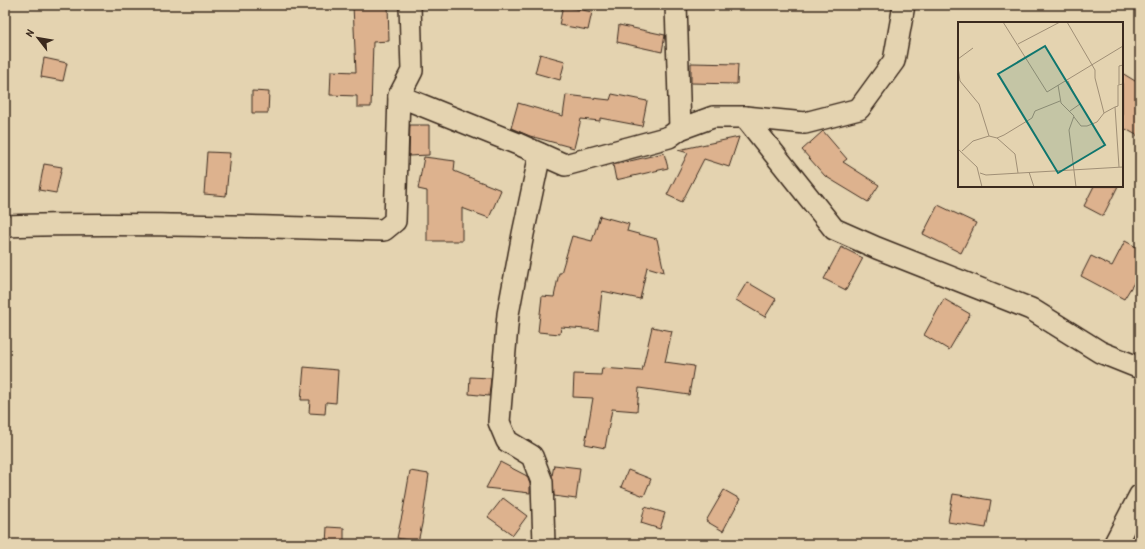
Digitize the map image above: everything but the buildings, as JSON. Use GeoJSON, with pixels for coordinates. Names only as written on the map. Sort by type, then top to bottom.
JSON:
{"type":"FeatureCollection","features":[{"type":"Feature","properties":{"kind":"street"},"geometry":{"type":"LineString","coordinates":[[5,226],[59,224],[188,224],[384,230],[395,221],[398,96],[412,71],[410,5]]}},
{"type":"Feature","properties":{"kind":"street"},"geometry":{"type":"LineString","coordinates":[[676,5],[680,129]]}},
{"type":"Feature","properties":{"kind":"street"},"geometry":{"type":"LineString","coordinates":[[398,96],[565,165],[669,137],[680,129],[713,117],[744,117],[805,123],[859,109],[894,61],[904,5]]}},
{"type":"Feature","properties":{"kind":"street"},"geometry":{"type":"LineString","coordinates":[[744,117],[834,229],[877,248],[1031,309],[1100,352],[1140,368]]}},
{"type":"Feature","properties":{"kind":"street"},"geometry":{"type":"LineString","coordinates":[[540,154],[508,314],[499,422],[507,440],[532,456],[542,482],[544,544]]}},
{"type":"Feature","properties":{"kind":"street"},"geometry":{"type":"LineString","coordinates":[[1115,544],[1140,496]]}}]}
